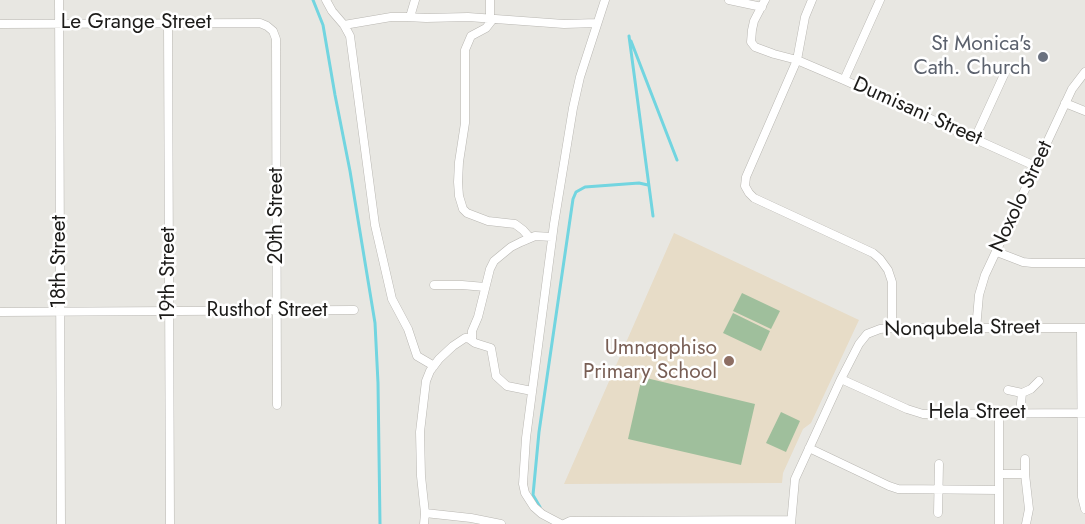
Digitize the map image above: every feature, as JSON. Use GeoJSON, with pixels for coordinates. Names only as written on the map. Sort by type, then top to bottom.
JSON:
{"type":"FeatureCollection","features":[{"type":"Feature","properties":{"kind":"street","name":"18th Street"},"geometry":{"type":"LineString","coordinates":[[58,0],[61,524]]}},
{"type":"Feature","properties":{"kind":"street"},"geometry":{"type":"LineString","coordinates":[[326,0],[350,36],[375,225],[392,299],[408,328],[417,356],[434,366]]}},
{"type":"Feature","properties":{"kind":"street"},"geometry":{"type":"LineString","coordinates":[[410,17],[415,0]]}},
{"type":"Feature","properties":{"kind":"street"},"geometry":{"type":"LineString","coordinates":[[490,0],[491,19],[486,28],[471,36],[465,53],[465,123],[459,162],[459,196],[463,209],[467,213],[488,220],[515,224],[530,238]]}},
{"type":"Feature","properties":{"kind":"street"},"geometry":{"type":"LineString","coordinates":[[729,0],[763,4]]}},
{"type":"Feature","properties":{"kind":"street"},"geometry":{"type":"LineString","coordinates":[[812,0],[804,17],[797,60],[745,182],[747,190],[754,198],[873,253],[880,259],[888,270],[892,282],[892,328]]}},
{"type":"Feature","properties":{"kind":"street"},"geometry":{"type":"LineString","coordinates":[[844,80],[880,0]]}},
{"type":"Feature","properties":{"kind":"street"},"geometry":{"type":"LineString","coordinates":[[603,1],[573,108],[552,237],[526,438],[523,484],[525,494],[534,507],[562,524],[570,521],[791,522]]}},
{"type":"Feature","properties":{"kind":"street","name":"Dumisani Street"},"geometry":{"type":"LineString","coordinates":[[763,4],[752,30],[752,44],[759,49],[797,60],[1035,166]]}},
{"type":"Feature","properties":{"kind":"street"},"geometry":{"type":"LineString","coordinates":[[344,25],[391,17],[491,19],[564,24],[597,23]]}},
{"type":"Feature","properties":{"kind":"street","name":"19th Street"},"geometry":{"type":"LineString","coordinates":[[168,23],[170,524]]}},
{"type":"Feature","properties":{"kind":"street","name":"Le Grange Street"},"geometry":{"type":"LineString","coordinates":[[0,24],[260,23],[270,28]]}},
{"type":"Feature","properties":{"kind":"street","name":"20th Street"},"geometry":{"type":"LineString","coordinates":[[270,28],[276,39],[277,405]]}},
{"type":"Feature","properties":{"kind":"street"},"geometry":{"type":"LineString","coordinates":[[975,138],[1008,66]]}},
{"type":"Feature","properties":{"kind":"street","name":"Noxolo Street"},"geometry":{"type":"LineString","coordinates":[[976,329],[981,285],[1065,103],[1077,81],[1085,72]]}},
{"type":"Feature","properties":{"kind":"street"},"geometry":{"type":"LineString","coordinates":[[1065,103],[1085,111]]}},
{"type":"Feature","properties":{"kind":"street"},"geometry":{"type":"LineString","coordinates":[[424,524],[420,432],[426,381],[430,371],[453,346],[465,338],[472,339],[472,331],[494,261],[511,247],[530,238],[552,237]]}},
{"type":"Feature","properties":{"kind":"street"},"geometry":{"type":"LineString","coordinates":[[997,252],[1023,262],[1085,263]]}},
{"type":"Feature","properties":{"kind":"street"},"geometry":{"type":"LineString","coordinates":[[434,285],[485,287]]}},
{"type":"Feature","properties":{"kind":"street","name":"Rusthof Street"},"geometry":{"type":"LineString","coordinates":[[0,312],[354,310]]}},
{"type":"Feature","properties":{"kind":"street","name":"Nonqubela Street"},"geometry":{"type":"LineString","coordinates":[[791,522],[795,479],[841,379],[859,344],[867,334],[880,329],[892,328],[1083,328]]}},
{"type":"Feature","properties":{"kind":"street"},"geometry":{"type":"LineString","coordinates":[[1083,328],[1082,497],[1085,509]]}},
{"type":"Feature","properties":{"kind":"street"},"geometry":{"type":"LineString","coordinates":[[468,338],[491,348],[496,376],[507,386],[532,392]]}},
{"type":"Feature","properties":{"kind":"street","name":"Hela Street"},"geometry":{"type":"LineString","coordinates":[[841,379],[907,410],[923,414],[1083,413]]}},
{"type":"Feature","properties":{"kind":"street"},"geometry":{"type":"LineString","coordinates":[[1008,390],[1022,393],[1031,389],[1039,381]]}},
{"type":"Feature","properties":{"kind":"street"},"geometry":{"type":"LineString","coordinates":[[1020,413],[1022,393]]}},
{"type":"Feature","properties":{"kind":"street"},"geometry":{"type":"LineString","coordinates":[[999,414],[999,524]]}},
{"type":"Feature","properties":{"kind":"street"},"geometry":{"type":"LineString","coordinates":[[809,448],[893,488],[904,490],[999,489]]}},
{"type":"Feature","properties":{"kind":"street"},"geometry":{"type":"LineString","coordinates":[[1025,459],[1029,509],[1026,524]]}},
{"type":"Feature","properties":{"kind":"street"},"geometry":{"type":"LineString","coordinates":[[938,513],[939,464]]}},
{"type":"Feature","properties":{"kind":"street"},"geometry":{"type":"LineString","coordinates":[[999,474],[1025,474]]}},
{"type":"Feature","properties":{"kind":"street"},"geometry":{"type":"LineString","coordinates":[[425,513],[501,524]]}},
{"type":"Feature","properties":{"kind":"shaded area","name":"Umnqophiso Primary School"},"geometry":{"type":"Polygon","coordinates":[[[674,233],[859,320],[811,423],[803,429],[783,473],[782,483],[564,484],[674,233]]]}},
{"type":"Feature","properties":{"kind":"green space"},"geometry":{"type":"Polygon","coordinates":[[[742,293],[780,311],[771,329],[733,311],[742,293]]]}},
{"type":"Feature","properties":{"kind":"green space"},"geometry":{"type":"Polygon","coordinates":[[[733,313],[770,331],[761,351],[723,333],[733,313]]]}},
{"type":"Feature","properties":{"kind":"green space"},"geometry":{"type":"Polygon","coordinates":[[[642,377],[755,404],[741,465],[628,439],[642,377]]]}},
{"type":"Feature","properties":{"kind":"green space"},"geometry":{"type":"Polygon","coordinates":[[[781,412],[800,421],[786,452],[766,443],[781,412]]]}},
{"type":"Feature","properties":{"kind":"waterway"},"geometry":{"type":"LineString","coordinates":[[313,0],[323,25],[375,323],[380,524]]}},
{"type":"Feature","properties":{"kind":"waterway"},"geometry":{"type":"LineString","coordinates":[[629,36],[653,216]]}},
{"type":"Feature","properties":{"kind":"waterway"},"geometry":{"type":"LineString","coordinates":[[631,41],[677,160]]}},
{"type":"Feature","properties":{"kind":"waterway"},"geometry":{"type":"LineString","coordinates":[[540,507],[533,495],[539,432],[573,199],[576,192],[585,187],[639,183],[648,185]]}},
{"type":"Feature","properties":{"kind":"place","name":"St Monica's Cath. Church"},"geometry":{"type":"Point","coordinates":[1043,57]}},
{"type":"Feature","properties":{"kind":"place","name":"Umnqophiso Primary School"},"geometry":{"type":"Point","coordinates":[729,361]}}]}
